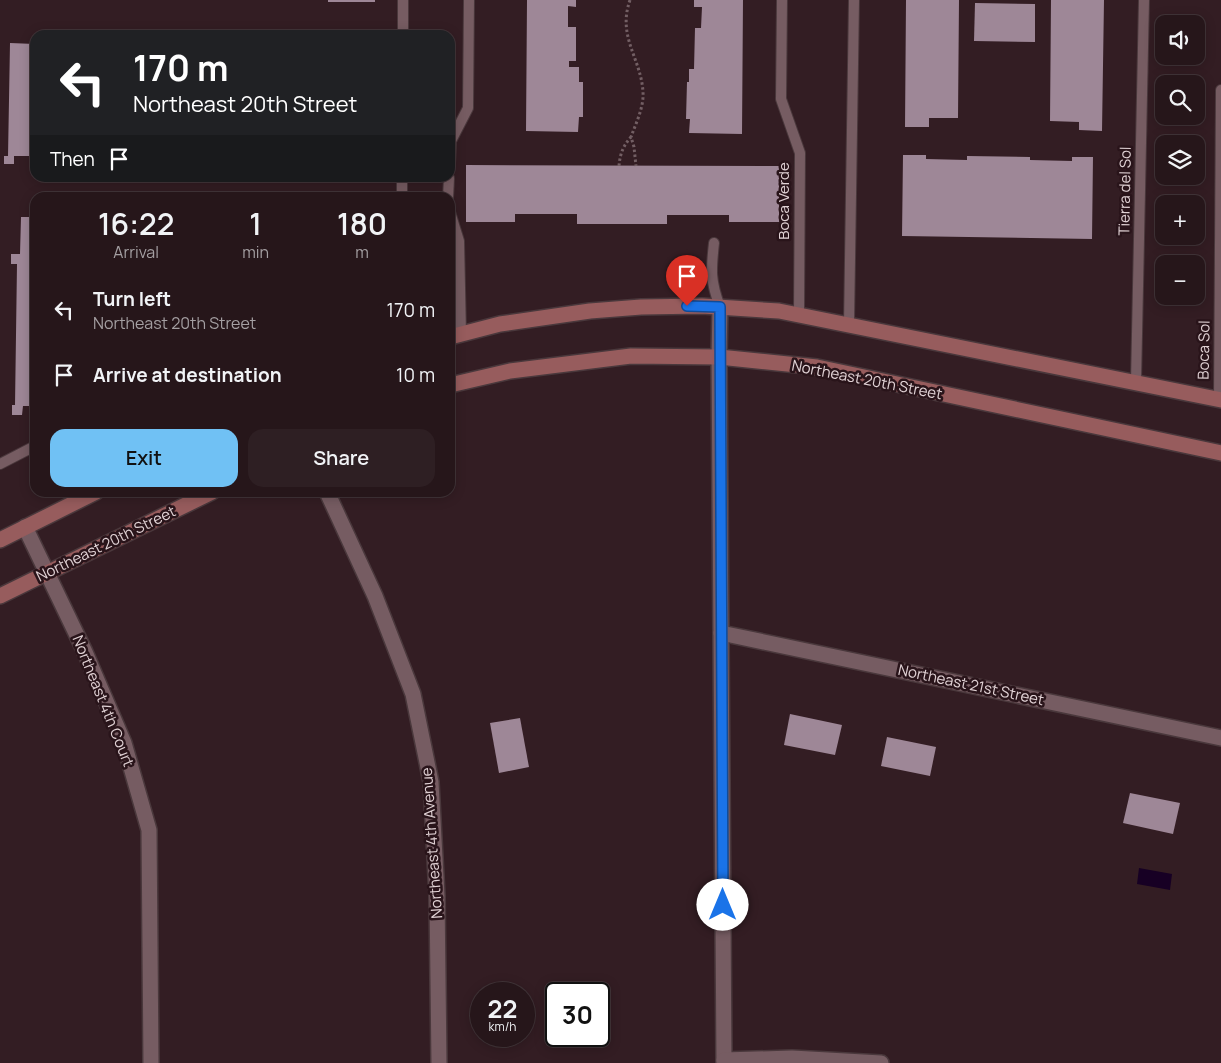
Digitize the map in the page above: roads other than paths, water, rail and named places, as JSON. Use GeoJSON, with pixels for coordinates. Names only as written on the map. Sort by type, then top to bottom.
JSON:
{"type":"FeatureCollection","features":[{"type":"Feature","properties":{"kind":"street"},"geometry":{"type":"LineString","coordinates":[[456,335],[500,324],[590,311],[641,307],[720,307],[779,311],[1220,400]]}},
{"type":"Feature","properties":{"kind":"street"},"geometry":{"type":"LineString","coordinates":[[720,307],[724,1062],[792,1058],[881,1063]]}},
{"type":"Feature","properties":{"kind":"street","name":"Northeast 20th Street"},"geometry":{"type":"LineString","coordinates":[[455,384],[510,371],[631,356],[719,357],[817,367],[1221,453]]}},
{"type":"Feature","properties":{"kind":"street"},"geometry":{"type":"LineString","coordinates":[[0,540],[86,497]]}},
{"type":"Feature","properties":{"kind":"street","name":"Northeast 20th Street"},"geometry":{"type":"LineString","coordinates":[[0,596],[202,497]]}},
{"type":"Feature","properties":{"kind":"street","name":"Northeast 4th Avenue"},"geometry":{"type":"LineString","coordinates":[[329,497],[375,596],[412,694],[431,782],[437,896],[438,1063]]}},
{"type":"Feature","properties":{"kind":"street","name":"Northeast 4th Court"},"geometry":{"type":"LineString","coordinates":[[25,527],[85,652],[124,743],[149,830],[151,1063]]}},
{"type":"Feature","properties":{"kind":"street","name":"Northeast 21st Street"},"geometry":{"type":"LineString","coordinates":[[721,633],[1221,738]]}},
{"type":"Feature","properties":{"kind":"lane"},"geometry":{"type":"LineString","coordinates":[[403,0],[403,30]]}},
{"type":"Feature","properties":{"kind":"lane"},"geometry":{"type":"LineString","coordinates":[[455,133],[468,108],[469,0]]}},
{"type":"Feature","properties":{"kind":"lane","name":"Boca Verde"},"geometry":{"type":"LineString","coordinates":[[782,0],[781,99],[800,153],[799,314]]}},
{"type":"Feature","properties":{"kind":"lane"},"geometry":{"type":"LineString","coordinates":[[849,324],[854,0]]}},
{"type":"Feature","properties":{"kind":"lane","name":"Tierra del Sol"},"geometry":{"type":"LineString","coordinates":[[1136,382],[1144,0]]}},
{"type":"Feature","properties":{"kind":"lane","name":"Boca Sol"},"geometry":{"type":"LineString","coordinates":[[1220,400],[1221,90]]}},
{"type":"Feature","properties":{"kind":"lane"},"geometry":{"type":"LineString","coordinates":[[455,227],[460,242],[456,335]]}},
{"type":"Feature","properties":{"kind":"lane"},"geometry":{"type":"LineString","coordinates":[[714,243],[713,286],[720,307]]}},
{"type":"Feature","properties":{"kind":"lane"},"geometry":{"type":"LineString","coordinates":[[0,464],[30,449]]}}]}
